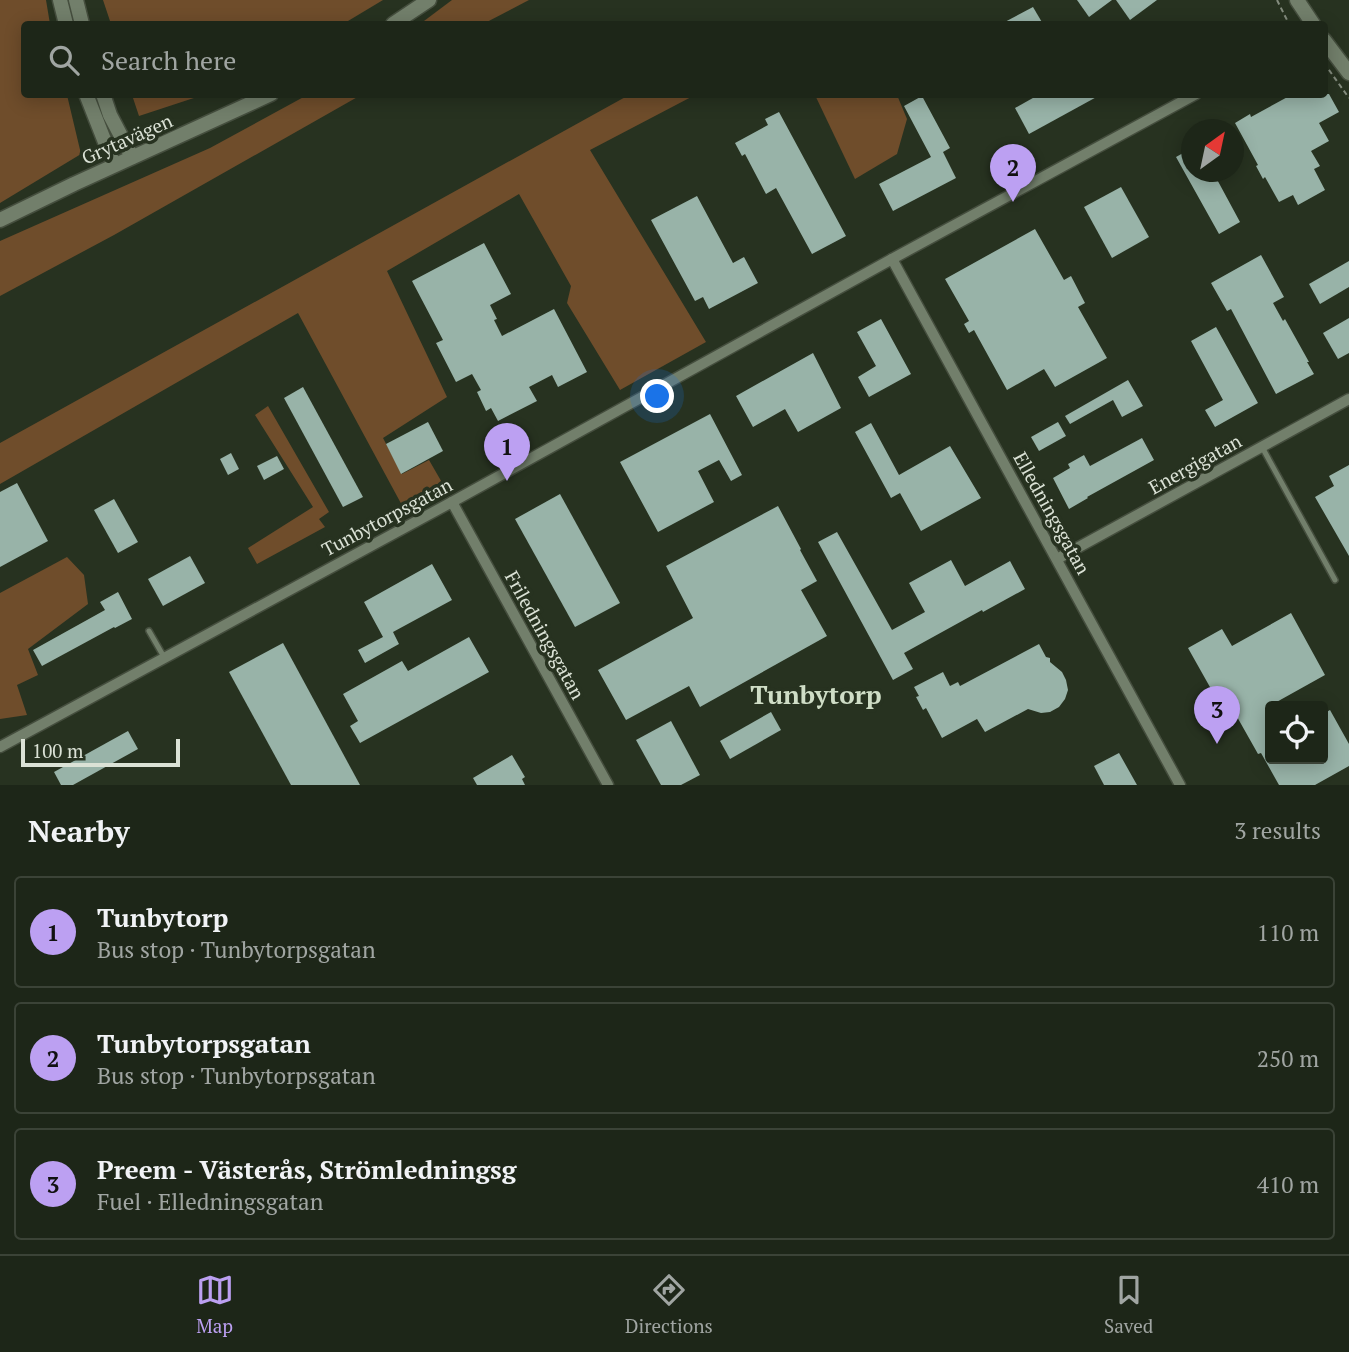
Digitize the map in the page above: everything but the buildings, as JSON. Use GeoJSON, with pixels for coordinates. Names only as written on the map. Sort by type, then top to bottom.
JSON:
{"type":"FeatureCollection","features":[{"type":"Feature","properties":{"kind":"street"},"geometry":{"type":"LineString","coordinates":[[60,0],[65,21]]}},
{"type":"Feature","properties":{"kind":"street"},"geometry":{"type":"LineString","coordinates":[[76,0],[81,21]]}},
{"type":"Feature","properties":{"kind":"street"},"geometry":{"type":"LineString","coordinates":[[398,21],[429,0]]}},
{"type":"Feature","properties":{"kind":"street"},"geometry":{"type":"LineString","coordinates":[[1297,0],[1311,21]]}},
{"type":"Feature","properties":{"kind":"street"},"geometry":{"type":"LineString","coordinates":[[1328,44],[1349,73]]}},
{"type":"Feature","properties":{"kind":"street"},"geometry":{"type":"LineString","coordinates":[[88,98],[114,165]]}},
{"type":"Feature","properties":{"kind":"street"},"geometry":{"type":"LineString","coordinates":[[104,98],[132,157]]}},
{"type":"Feature","properties":{"kind":"street","name":"Grytavägen"},"geometry":{"type":"LineString","coordinates":[[0,220],[262,98]]}},
{"type":"Feature","properties":{"kind":"street","name":"Tunbytorpsgatan"},"geometry":{"type":"LineString","coordinates":[[0,747],[1189,98]]}},
{"type":"Feature","properties":{"kind":"street","name":"Elledningsgatan"},"geometry":{"type":"LineString","coordinates":[[892,259],[1180,785]]}},
{"type":"Feature","properties":{"kind":"street","name":"Energigatan"},"geometry":{"type":"LineString","coordinates":[[1057,558],[1349,398]]}},
{"type":"Feature","properties":{"kind":"street","name":"Friledningsgatan"},"geometry":{"type":"LineString","coordinates":[[453,502],[608,785]]}},
{"type":"Feature","properties":{"kind":"lane"},"geometry":{"type":"LineString","coordinates":[[1262,447],[1335,580]]}},
{"type":"Feature","properties":{"kind":"lane"},"geometry":{"type":"LineString","coordinates":[[149,631],[164,657]]}},
{"type":"Feature","properties":{"kind":"path"},"geometry":{"type":"LineString","coordinates":[[1277,0],[1286,21]]}},
{"type":"Feature","properties":{"kind":"path"},"geometry":{"type":"LineString","coordinates":[[1328,67],[1349,98]]}},
{"type":"Feature","properties":{"kind":"shaded area"},"geometry":{"type":"Polygon","coordinates":[[[0,0],[46,0],[50,21],[21,21],[21,98],[68,98],[81,154],[0,203],[0,0]]]}},
{"type":"Feature","properties":{"kind":"shaded area"},"geometry":{"type":"Polygon","coordinates":[[[103,0],[383,0],[348,21],[110,21],[103,0]]]}},
{"type":"Feature","properties":{"kind":"shaded area"},"geometry":{"type":"Polygon","coordinates":[[[452,0],[529,0],[489,21],[424,21],[452,0]]]}},
{"type":"Feature","properties":{"kind":"shaded area"},"geometry":{"type":"Polygon","coordinates":[[[133,98],[194,98],[139,116],[133,98]]]}},
{"type":"Feature","properties":{"kind":"shaded area"},"geometry":{"type":"Polygon","coordinates":[[[302,98],[356,98],[114,235],[0,296],[0,241],[210,148],[302,98]]]}},
{"type":"Feature","properties":{"kind":"shaded area"},"geometry":{"type":"Polygon","coordinates":[[[624,98],[689,98],[590,150],[706,342],[620,390],[567,303],[571,286],[519,194],[387,271],[447,397],[383,438],[402,474],[429,460],[444,486],[404,509],[298,313],[0,484],[0,443],[624,98]]]}},
{"type":"Feature","properties":{"kind":"shaded area"},"geometry":{"type":"Polygon","coordinates":[[[816,98],[898,98],[907,119],[897,154],[855,179],[816,98]]]}},
{"type":"Feature","properties":{"kind":"shaded area"},"geometry":{"type":"Polygon","coordinates":[[[268,406],[329,512],[319,519],[325,527],[257,564],[248,548],[313,507],[255,415],[268,406]]]}},
{"type":"Feature","properties":{"kind":"shaded area"},"geometry":{"type":"Polygon","coordinates":[[[67,557],[84,575],[88,604],[28,649],[38,675],[17,685],[27,715],[0,719],[0,593],[67,557]]]}},
{"type":"Feature","properties":{"kind":"place","name":"Tunbytorpsgatan"},"geometry":{"type":"Point","coordinates":[1013,202]}},
{"type":"Feature","properties":{"kind":"place","name":"Tunbytorp"},"geometry":{"type":"Point","coordinates":[507,481]}},
{"type":"Feature","properties":{"kind":"place","name":"Preem - Västerås, Strömledningsg"},"geometry":{"type":"Point","coordinates":[1217,744]}},
{"type":"Feature","properties":{"kind":"district","name":"Tunbytorp"},"geometry":{"type":"Point","coordinates":[816,695]}}]}
